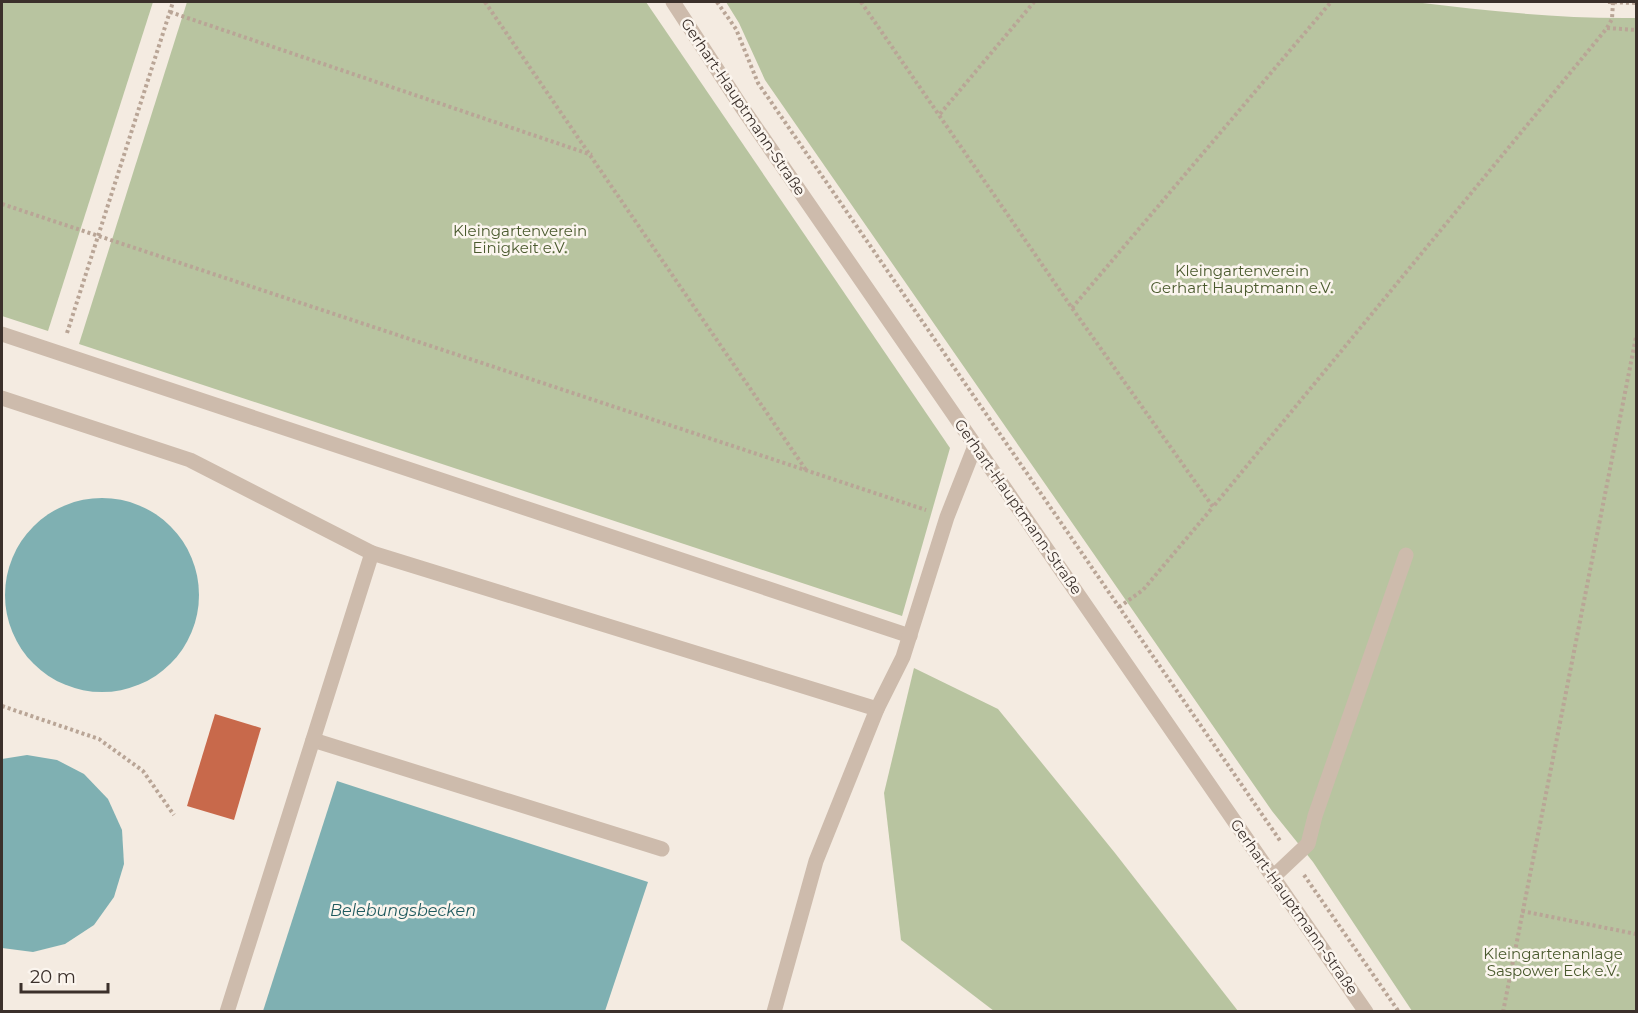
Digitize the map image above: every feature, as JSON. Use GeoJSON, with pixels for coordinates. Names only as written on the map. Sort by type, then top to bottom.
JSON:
{"type":"FeatureCollection","features":[{"type":"Feature","properties":{"kind":"street","name":"Gerhart-Hauptmann-Straße"},"geometry":{"type":"LineString","coordinates":[[673,2],[741,106],[1365,1010]]}},
{"type":"Feature","properties":{"kind":"street"},"geometry":{"type":"LineString","coordinates":[[2,334],[910,636]]}},
{"type":"Feature","properties":{"kind":"street"},"geometry":{"type":"LineString","coordinates":[[2,398],[190,460],[372,553],[877,709]]}},
{"type":"Feature","properties":{"kind":"street"},"geometry":{"type":"LineString","coordinates":[[774,1011],[816,861],[877,709],[903,657],[946,517],[975,446]]}},
{"type":"Feature","properties":{"kind":"street"},"geometry":{"type":"LineString","coordinates":[[227,1011],[372,553]]}},
{"type":"Feature","properties":{"kind":"street"},"geometry":{"type":"LineString","coordinates":[[1273,877],[1308,844],[1315,816],[1406,555]]}},
{"type":"Feature","properties":{"kind":"street"},"geometry":{"type":"LineString","coordinates":[[313,740],[662,849]]}},
{"type":"Feature","properties":{"kind":"path"},"geometry":{"type":"LineString","coordinates":[[61,353],[173,2]]}},
{"type":"Feature","properties":{"kind":"path"},"geometry":{"type":"LineString","coordinates":[[485,2],[807,471]]}},
{"type":"Feature","properties":{"kind":"path"},"geometry":{"type":"LineString","coordinates":[[717,2],[736,28],[758,83],[1399,1011]]}},
{"type":"Feature","properties":{"kind":"path"},"geometry":{"type":"LineString","coordinates":[[861,2],[1072,308],[1213,507]]}},
{"type":"Feature","properties":{"kind":"path"},"geometry":{"type":"LineString","coordinates":[[940,114],[1034,2]]}},
{"type":"Feature","properties":{"kind":"path"},"geometry":{"type":"LineString","coordinates":[[1072,308],[1331,2]]}},
{"type":"Feature","properties":{"kind":"path"},"geometry":{"type":"LineString","coordinates":[[1608,2],[1636,3]]}},
{"type":"Feature","properties":{"kind":"path"},"geometry":{"type":"LineString","coordinates":[[1119,607],[1143,590],[1213,507],[1607,28],[1612,19],[1613,2]]}},
{"type":"Feature","properties":{"kind":"path"},"geometry":{"type":"LineString","coordinates":[[170,12],[592,155]]}},
{"type":"Feature","properties":{"kind":"path"},"geometry":{"type":"LineString","coordinates":[[1607,28],[1636,30]]}},
{"type":"Feature","properties":{"kind":"path"},"geometry":{"type":"LineString","coordinates":[[2,204],[946,517]]}},
{"type":"Feature","properties":{"kind":"path"},"geometry":{"type":"LineString","coordinates":[[1503,1011],[1636,337]]}},
{"type":"Feature","properties":{"kind":"path"},"geometry":{"type":"LineString","coordinates":[[2,706],[99,739],[143,771],[174,815]]}},
{"type":"Feature","properties":{"kind":"path"},"geometry":{"type":"LineString","coordinates":[[1522,911],[1636,934]]}},
{"type":"Feature","properties":{"kind":"green space"},"geometry":{"type":"Polygon","coordinates":[[[2,2],[153,2],[48,331],[2,316],[2,2]]]}},
{"type":"Feature","properties":{"kind":"green space","name":"Kleingartenverein Einigkeit e.V."},"geometry":{"type":"Polygon","coordinates":[[[187,2],[646,2],[950,448],[902,616],[79,344],[187,2]]]}},
{"type":"Feature","properties":{"kind":"green space","name":"Kleingartenverein Gerhart Hauptmann e.V."},"geometry":{"type":"Polygon","coordinates":[[[726,2],[1414,2],[1525,14],[1636,18],[1636,1011],[1412,1011],[1313,862],[1272,811],[765,80],[739,23],[726,2]]]}},
{"type":"Feature","properties":{"kind":"green space"},"geometry":{"type":"Polygon","coordinates":[[[914,668],[998,709],[1115,853],[1238,1011],[994,1011],[901,940],[884,793],[914,668]]]}},
{"type":"Feature","properties":{"kind":"water"},"geometry":{"type":"Polygon","coordinates":[[[92,498],[112,498],[148,509],[171,526],[183,541],[192,558],[199,585],[199,605],[192,632],[183,649],[171,664],[156,676],[139,685],[112,692],[92,692],[56,681],[27,657],[16,641],[9,623],[5,605],[5,585],[16,549],[40,520],[56,509],[74,502],[92,498]]]}},
{"type":"Feature","properties":{"kind":"water"},"geometry":{"type":"Polygon","coordinates":[[[27,755],[57,760],[84,774],[108,799],[122,830],[124,864],[114,897],[94,925],[65,944],[33,952],[2,948],[2,759],[27,755]]]}},
{"type":"Feature","properties":{"kind":"water","name":"Belebungsbecken"},"geometry":{"type":"Polygon","coordinates":[[[337,781],[648,882],[605,1011],[263,1011],[337,781]]]}},
{"type":"Feature","properties":{"kind":"building"},"geometry":{"type":"Polygon","coordinates":[[[215,714],[261,728],[234,820],[187,806],[215,714]]]}},
{"type":"Feature","properties":{"kind":"park label","name":"Kleingartenanlage Saspower Eck e.V."},"geometry":{"type":"Point","coordinates":[1553,962]}}]}
